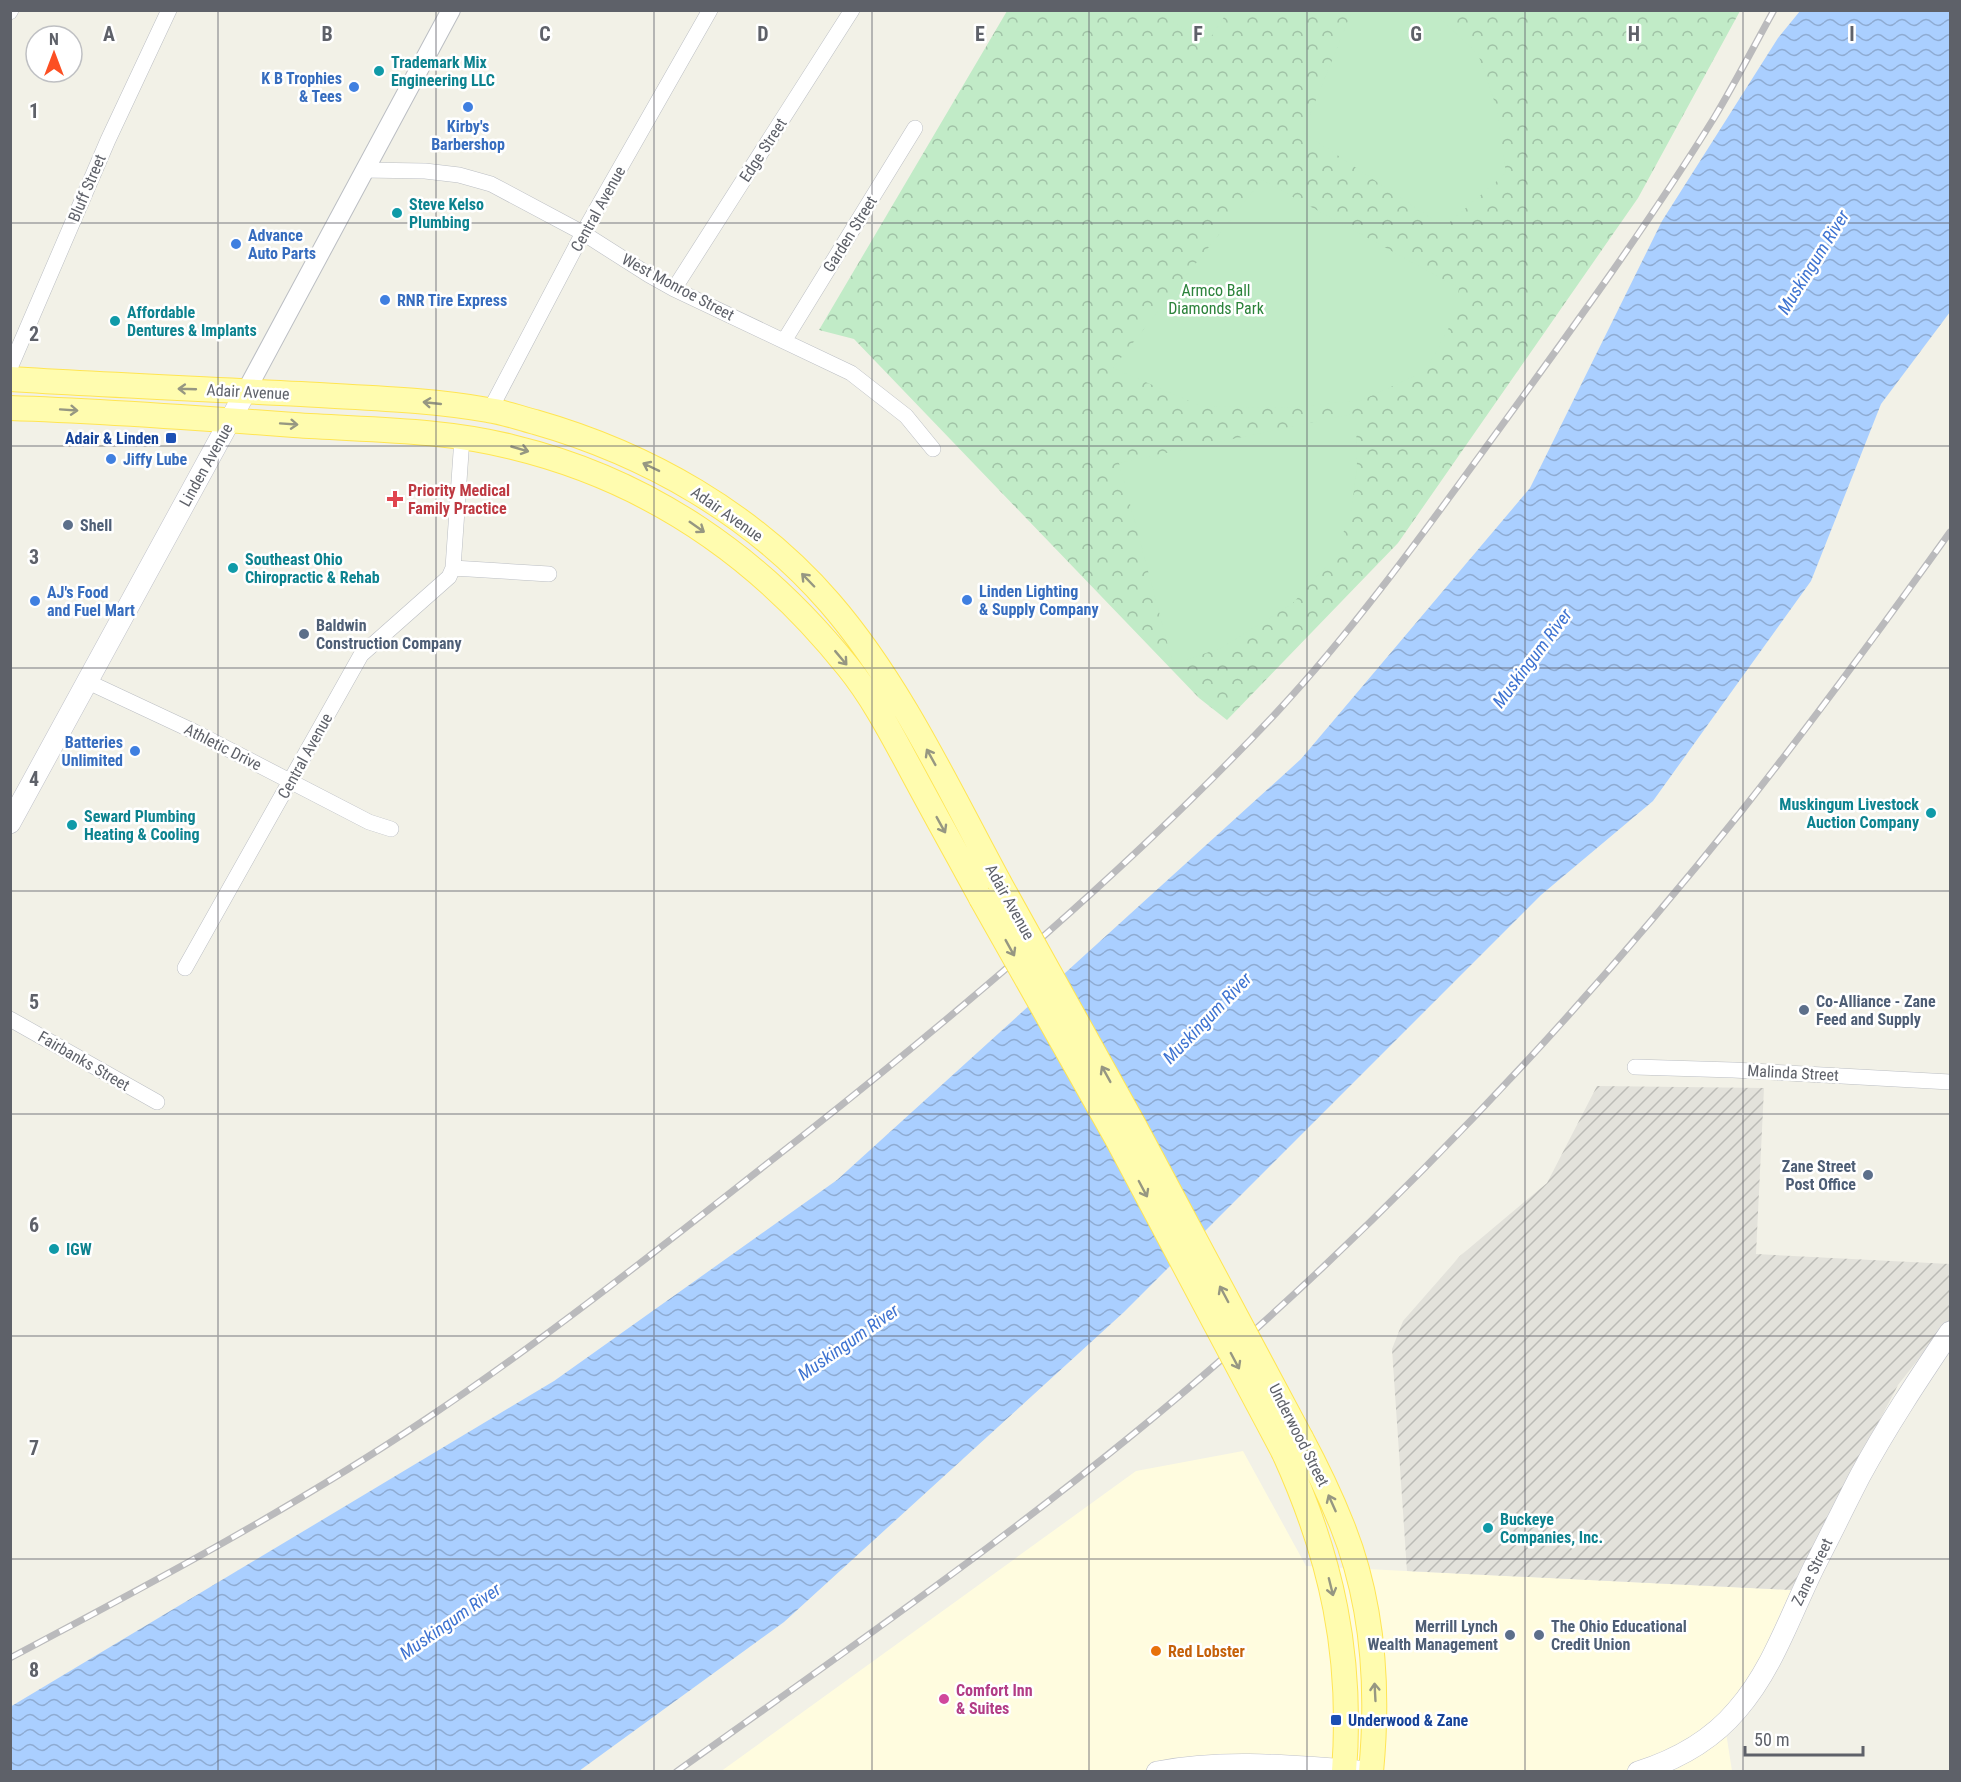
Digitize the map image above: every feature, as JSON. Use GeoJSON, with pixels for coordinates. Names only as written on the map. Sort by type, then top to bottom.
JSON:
{"type":"FeatureCollection","features":[{"type":"Feature","properties":{"kind":"main road","name":"Adair Avenue"},"geometry":{"type":"LineString","coordinates":[[10,380],[386,399],[490,410],[560,429],[615,449],[671,476],[721,506],[784,555],[830,603],[878,665],[912,723],[990,890]]}},
{"type":"Feature","properties":{"kind":"main road","name":"Linden Avenue"},"geometry":{"type":"LineString","coordinates":[[10,823],[246,391]]}},
{"type":"Feature","properties":{"kind":"main road","name":"Adair Avenue"},"geometry":{"type":"LineString","coordinates":[[10,408],[231,420],[462,438],[511,446],[572,465],[628,488],[680,515],[730,549],[771,584],[813,624],[850,669],[990,890],[1125,1131]]}},
{"type":"Feature","properties":{"kind":"main road","name":"Underwood Street"},"geometry":{"type":"LineString","coordinates":[[1125,1131],[1292,1445],[1343,1526],[1358,1578],[1373,1659],[1376,1703],[1372,1771]]}},
{"type":"Feature","properties":{"kind":"main road","name":"Zane Street"},"geometry":{"type":"LineString","coordinates":[[1638,1772],[1666,1762],[1720,1728],[1738,1710],[1754,1688],[1772,1657],[1797,1601],[1861,1475],[1924,1370],[1950,1332]]}},
{"type":"Feature","properties":{"kind":"main road","name":"Underwood Street"},"geometry":{"type":"LineString","coordinates":[[1292,1445],[1334,1596],[1344,1659],[1347,1700],[1344,1771]]}},
{"type":"Feature","properties":{"kind":"main road"},"geometry":{"type":"LineString","coordinates":[[1157,1772],[1213,1765],[1245,1764],[1372,1771]]}},
{"type":"Feature","properties":{"kind":"street","name":"Bluff Street"},"geometry":{"type":"LineString","coordinates":[[10,368],[108,140],[170,10]]}},
{"type":"Feature","properties":{"kind":"street","name":"Linden Avenue"},"geometry":{"type":"LineString","coordinates":[[246,391],[451,10]]}},
{"type":"Feature","properties":{"kind":"street","name":"Central Avenue"},"geometry":{"type":"LineString","coordinates":[[490,410],[583,233],[710,10]]}},
{"type":"Feature","properties":{"kind":"street","name":"Edge Street"},"geometry":{"type":"LineString","coordinates":[[674,289],[852,10]]}},
{"type":"Feature","properties":{"kind":"street","name":"Garden Street"},"geometry":{"type":"LineString","coordinates":[[784,341],[915,128]]}},
{"type":"Feature","properties":{"kind":"street","name":"West Monroe Street"},"geometry":{"type":"LineString","coordinates":[[364,170],[425,171],[467,177],[491,184],[583,233],[674,289],[851,374],[906,416],[933,449]]}},
{"type":"Feature","properties":{"kind":"street"},"geometry":{"type":"LineString","coordinates":[[462,438],[453,568],[549,574]]}},
{"type":"Feature","properties":{"kind":"street","name":"Central Avenue"},"geometry":{"type":"LineString","coordinates":[[186,968],[361,655],[449,577],[453,568]]}},
{"type":"Feature","properties":{"kind":"street","name":"Athletic Drive"},"geometry":{"type":"LineString","coordinates":[[86,681],[195,732],[369,822],[391,829]]}},
{"type":"Feature","properties":{"kind":"street","name":"Fairbanks Street"},"geometry":{"type":"LineString","coordinates":[[10,1019],[157,1102]]}},
{"type":"Feature","properties":{"kind":"street","name":"Malinda Street"},"geometry":{"type":"LineString","coordinates":[[1635,1067],[1733,1070],[1950,1083]]}},
{"type":"Feature","properties":{"kind":"shaded area"},"geometry":{"type":"Polygon","coordinates":[[[1597,1086],[1764,1088],[1756,1254],[1950,1264],[1950,1319],[1898,1385],[1791,1590],[1407,1571],[1392,1349],[1403,1321],[1460,1256],[1547,1183],[1597,1086]]]}},
{"type":"Feature","properties":{"kind":"shaded area"},"geometry":{"type":"Polygon","coordinates":[[[1243,1451],[1306,1566],[1791,1590],[1757,1665],[1723,1713],[1732,1771],[720,1772],[1136,1471],[1243,1451]]]}},
{"type":"Feature","properties":{"kind":"green space","name":"Armco Ball Diamonds Park"},"geometry":{"type":"Polygon","coordinates":[[[1007,11],[1740,11],[1638,198],[1398,543],[1227,720],[1199,698],[854,339],[819,330],[1007,11]]]}},
{"type":"Feature","properties":{"kind":"green space"},"geometry":{"type":"Polygon","coordinates":[[[1156,11],[1228,11],[1207,43],[1156,11]]]}},
{"type":"Feature","properties":{"kind":"green space"},"geometry":{"type":"Polygon","coordinates":[[[1352,11],[1432,11],[1478,54],[1497,109],[1506,173],[1444,227],[1303,132],[1352,11]]]}},
{"type":"Feature","properties":{"kind":"green space"},"geometry":{"type":"Polygon","coordinates":[[[1262,180],[1459,288],[1454,318],[1426,371],[1362,400],[1287,408],[1201,406],[1113,368],[1262,180]]]}},
{"type":"Feature","properties":{"kind":"green space"},"geometry":{"type":"Polygon","coordinates":[[[1356,413],[1357,469],[1350,519],[1326,567],[1292,604],[1221,648],[1173,664],[1119,463],[1356,413]]]}},
{"type":"Feature","properties":{"kind":"water","name":"Muskingum River"},"geometry":{"type":"Polygon","coordinates":[[[1800,11],[1950,11],[1950,312],[1881,404],[1811,581],[1653,801],[1541,895],[1124,1312],[784,1622],[579,1771],[11,1771],[10,1707],[554,1381],[837,1180],[1301,759],[1530,488],[1662,221],[1778,38],[1800,11]]]}},
{"type":"Feature","properties":{"kind":"railway"},"geometry":{"type":"LineString","coordinates":[[10,1658],[169,1573],[325,1483],[426,1419],[522,1352],[616,1282],[924,1038],[1046,934],[1165,825],[1222,769],[1307,679],[1391,575],[1636,238],[1714,118],[1774,10]]}},
{"type":"Feature","properties":{"kind":"railway"},"geometry":{"type":"LineString","coordinates":[[676,1772],[954,1573],[1090,1469],[1221,1360],[1360,1232],[1427,1166],[1557,1028],[1680,886],[1794,744],[1950,532]]}},
{"type":"Feature","properties":{"kind":"place","name":"Trademark Mix Engineering LLC"},"geometry":{"type":"Point","coordinates":[379,71]}},
{"type":"Feature","properties":{"kind":"place","name":"K B Trophies & Tees"},"geometry":{"type":"Point","coordinates":[354,87]}},
{"type":"Feature","properties":{"kind":"place","name":"Kirby's Barbershop"},"geometry":{"type":"Point","coordinates":[468,107]}},
{"type":"Feature","properties":{"kind":"place","name":"Steve Kelso Plumbing"},"geometry":{"type":"Point","coordinates":[397,213]}},
{"type":"Feature","properties":{"kind":"place","name":"Advance Auto Parts"},"geometry":{"type":"Point","coordinates":[236,244]}},
{"type":"Feature","properties":{"kind":"place","name":"RNR Tire Express"},"geometry":{"type":"Point","coordinates":[385,300]}},
{"type":"Feature","properties":{"kind":"place","name":"Affordable Dentures & Implants"},"geometry":{"type":"Point","coordinates":[115,321]}},
{"type":"Feature","properties":{"kind":"place","name":"Adair & Linden"},"geometry":{"type":"Point","coordinates":[171,438]}},
{"type":"Feature","properties":{"kind":"place","name":"Jiffy Lube"},"geometry":{"type":"Point","coordinates":[111,459]}},
{"type":"Feature","properties":{"kind":"place","name":"Priority Medical Family Practice"},"geometry":{"type":"Point","coordinates":[395,499]}},
{"type":"Feature","properties":{"kind":"place","name":"Shell"},"geometry":{"type":"Point","coordinates":[68,525]}},
{"type":"Feature","properties":{"kind":"place","name":"Southeast Ohio Chiropractic & Rehab"},"geometry":{"type":"Point","coordinates":[233,568]}},
{"type":"Feature","properties":{"kind":"place","name":"Linden Lighting & Supply Company"},"geometry":{"type":"Point","coordinates":[967,600]}},
{"type":"Feature","properties":{"kind":"place","name":"AJ's Food and Fuel Mart"},"geometry":{"type":"Point","coordinates":[35,601]}},
{"type":"Feature","properties":{"kind":"place","name":"Baldwin Construction Company"},"geometry":{"type":"Point","coordinates":[304,634]}},
{"type":"Feature","properties":{"kind":"place","name":"Batteries Unlimited"},"geometry":{"type":"Point","coordinates":[135,751]}},
{"type":"Feature","properties":{"kind":"place","name":"Muskingum Livestock Auction Company"},"geometry":{"type":"Point","coordinates":[1931,813]}},
{"type":"Feature","properties":{"kind":"place","name":"Seward Plumbing Heating & Cooling"},"geometry":{"type":"Point","coordinates":[72,825]}},
{"type":"Feature","properties":{"kind":"place","name":"Co-Alliance - Zane Feed and Supply"},"geometry":{"type":"Point","coordinates":[1804,1010]}},
{"type":"Feature","properties":{"kind":"place","name":"Zane Street Post Office"},"geometry":{"type":"Point","coordinates":[1868,1175]}},
{"type":"Feature","properties":{"kind":"place","name":"IGW"},"geometry":{"type":"Point","coordinates":[54,1249]}},
{"type":"Feature","properties":{"kind":"place","name":"Buckeye Companies, Inc."},"geometry":{"type":"Point","coordinates":[1488,1528]}},
{"type":"Feature","properties":{"kind":"place","name":"Merrill Lynch Wealth Management"},"geometry":{"type":"Point","coordinates":[1510,1635]}},
{"type":"Feature","properties":{"kind":"place","name":"The Ohio Educational Credit Union"},"geometry":{"type":"Point","coordinates":[1539,1635]}},
{"type":"Feature","properties":{"kind":"place","name":"Red Lobster"},"geometry":{"type":"Point","coordinates":[1156,1651]}},
{"type":"Feature","properties":{"kind":"place","name":"Comfort Inn & Suites"},"geometry":{"type":"Point","coordinates":[944,1699]}},
{"type":"Feature","properties":{"kind":"place","name":"Underwood & Zane"},"geometry":{"type":"Point","coordinates":[1336,1720]}}]}
